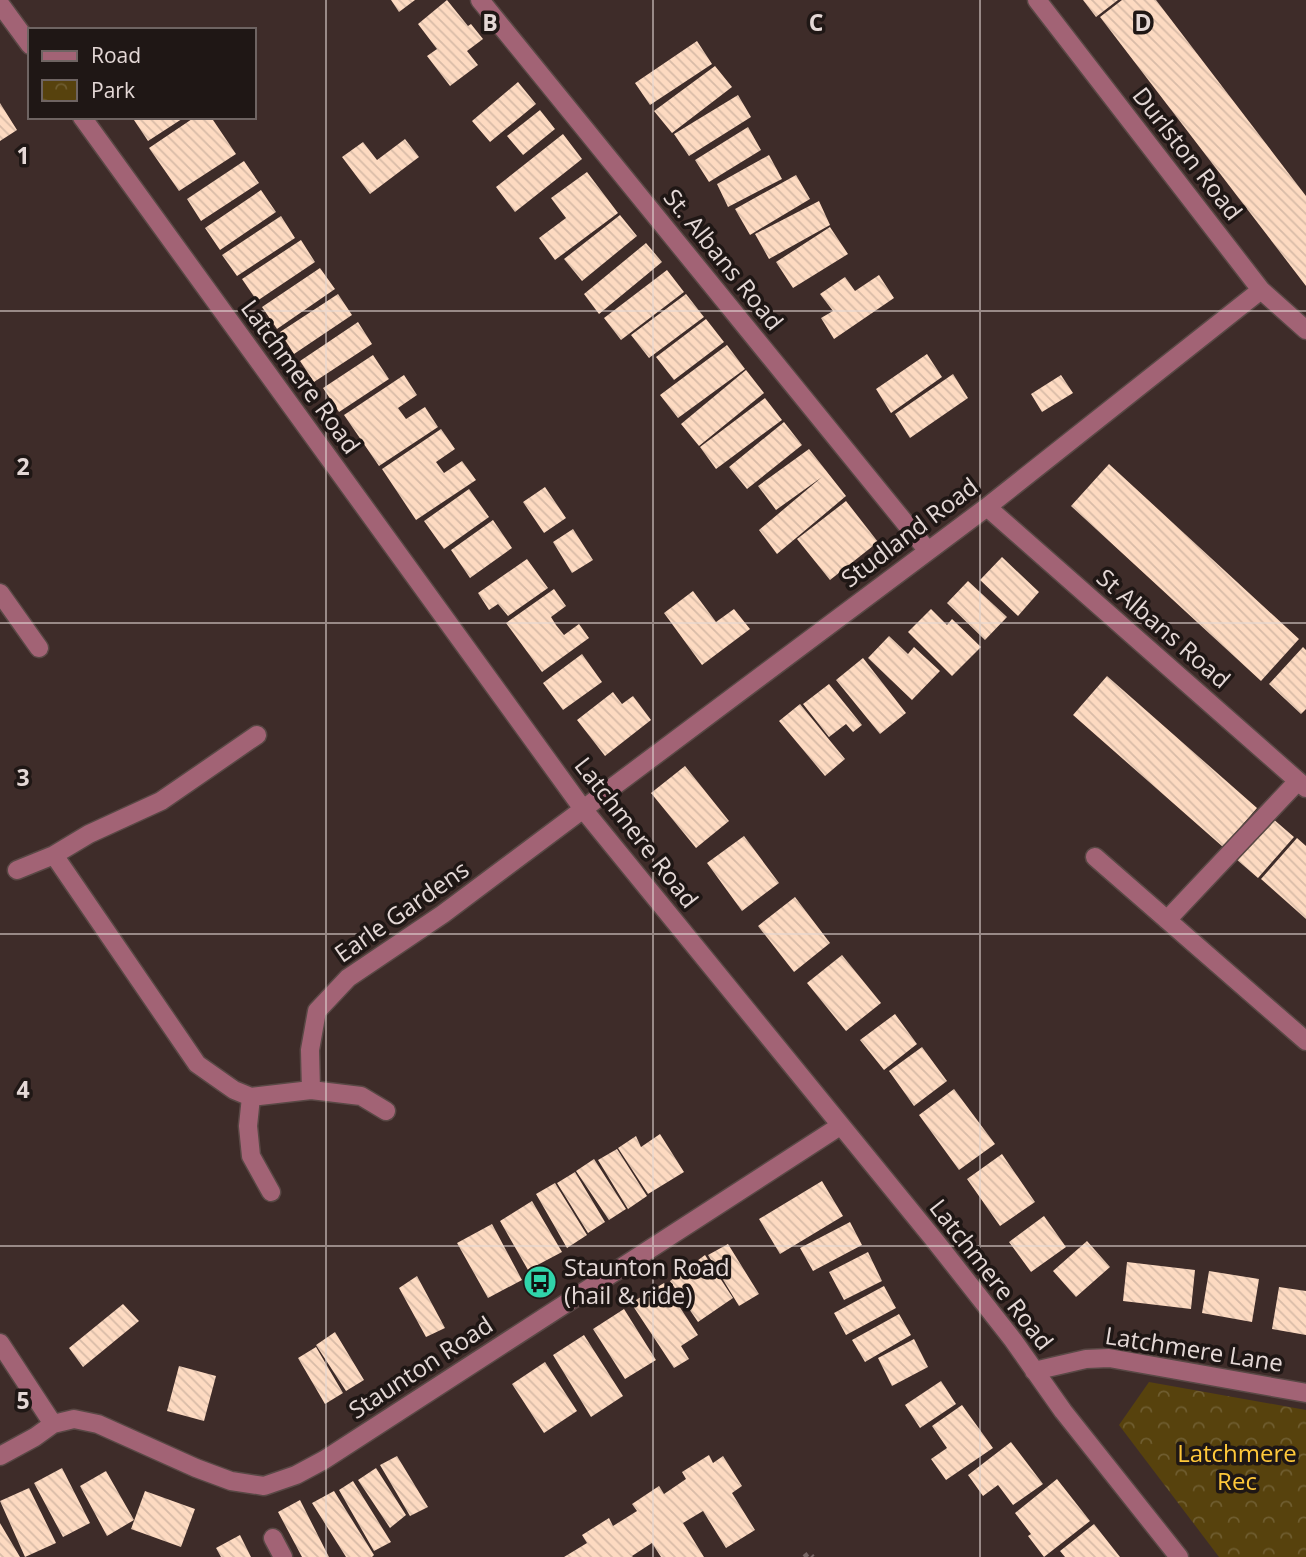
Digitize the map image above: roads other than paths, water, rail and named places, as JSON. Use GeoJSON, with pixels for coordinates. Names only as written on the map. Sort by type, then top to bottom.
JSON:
{"type":"FeatureCollection","features":[{"type":"Feature","properties":{"kind":"street","name":"St. Albans Road"},"geometry":{"type":"LineString","coordinates":[[480,0],[928,551]]}},
{"type":"Feature","properties":{"kind":"street","name":"Durlston Road"},"geometry":{"type":"LineString","coordinates":[[1037,0],[1261,289],[1306,330]]}},
{"type":"Feature","properties":{"kind":"street"},"geometry":{"type":"LineString","coordinates":[[0,4],[28,42]]}},
{"type":"Feature","properties":{"kind":"street","name":"Latchmere Road"},"geometry":{"type":"LineString","coordinates":[[83,119],[583,809],[936,1242],[1013,1340],[1063,1411],[1179,1557]]}},
{"type":"Feature","properties":{"kind":"street","name":"Studland Road"},"geometry":{"type":"LineString","coordinates":[[583,809],[987,507],[1261,289]]}},
{"type":"Feature","properties":{"kind":"street","name":"St Albans Road"},"geometry":{"type":"LineString","coordinates":[[987,507],[1302,785]]}},
{"type":"Feature","properties":{"kind":"street"},"geometry":{"type":"LineString","coordinates":[[0,593],[39,648]]}},
{"type":"Feature","properties":{"kind":"street"},"geometry":{"type":"LineString","coordinates":[[17,870],[54,855],[89,834],[161,801],[257,735]]}},
{"type":"Feature","properties":{"kind":"street"},"geometry":{"type":"LineString","coordinates":[[1167,920],[1302,785]]}},
{"type":"Feature","properties":{"kind":"street","name":"Earle Gardens"},"geometry":{"type":"LineString","coordinates":[[312,1090],[310,1050],[317,1011],[348,978],[443,914],[583,809]]}},
{"type":"Feature","properties":{"kind":"street"},"geometry":{"type":"LineString","coordinates":[[54,855],[197,1064],[234,1090],[251,1097],[312,1090],[332,1091],[360,1096],[386,1111]]}},
{"type":"Feature","properties":{"kind":"street"},"geometry":{"type":"LineString","coordinates":[[1095,857],[1306,1041]]}},
{"type":"Feature","properties":{"kind":"street"},"geometry":{"type":"LineString","coordinates":[[251,1097],[248,1126],[251,1156],[271,1192]]}},
{"type":"Feature","properties":{"kind":"street","name":"Staunton Road"},"geometry":{"type":"LineString","coordinates":[[0,1456],[53,1424],[74,1419],[98,1424],[195,1468],[231,1481],[264,1486],[296,1475],[324,1460],[840,1125]]}},
{"type":"Feature","properties":{"kind":"street"},"geometry":{"type":"LineString","coordinates":[[0,1343],[53,1424]]}},
{"type":"Feature","properties":{"kind":"street","name":"Latchmere Lane"},"geometry":{"type":"LineString","coordinates":[[1034,1371],[1086,1359],[1109,1358],[1306,1393]]}},
{"type":"Feature","properties":{"kind":"street"},"geometry":{"type":"LineString","coordinates":[[273,1538],[283,1557]]}},
{"type":"Feature","properties":{"kind":"place","name":"Staunton Road (hail & ride)"},"geometry":{"type":"Point","coordinates":[540,1282]}},
{"type":"Feature","properties":{"kind":"park label","name":"Latchmere Rec"},"geometry":{"type":"Point","coordinates":[1237,1468]}}]}
